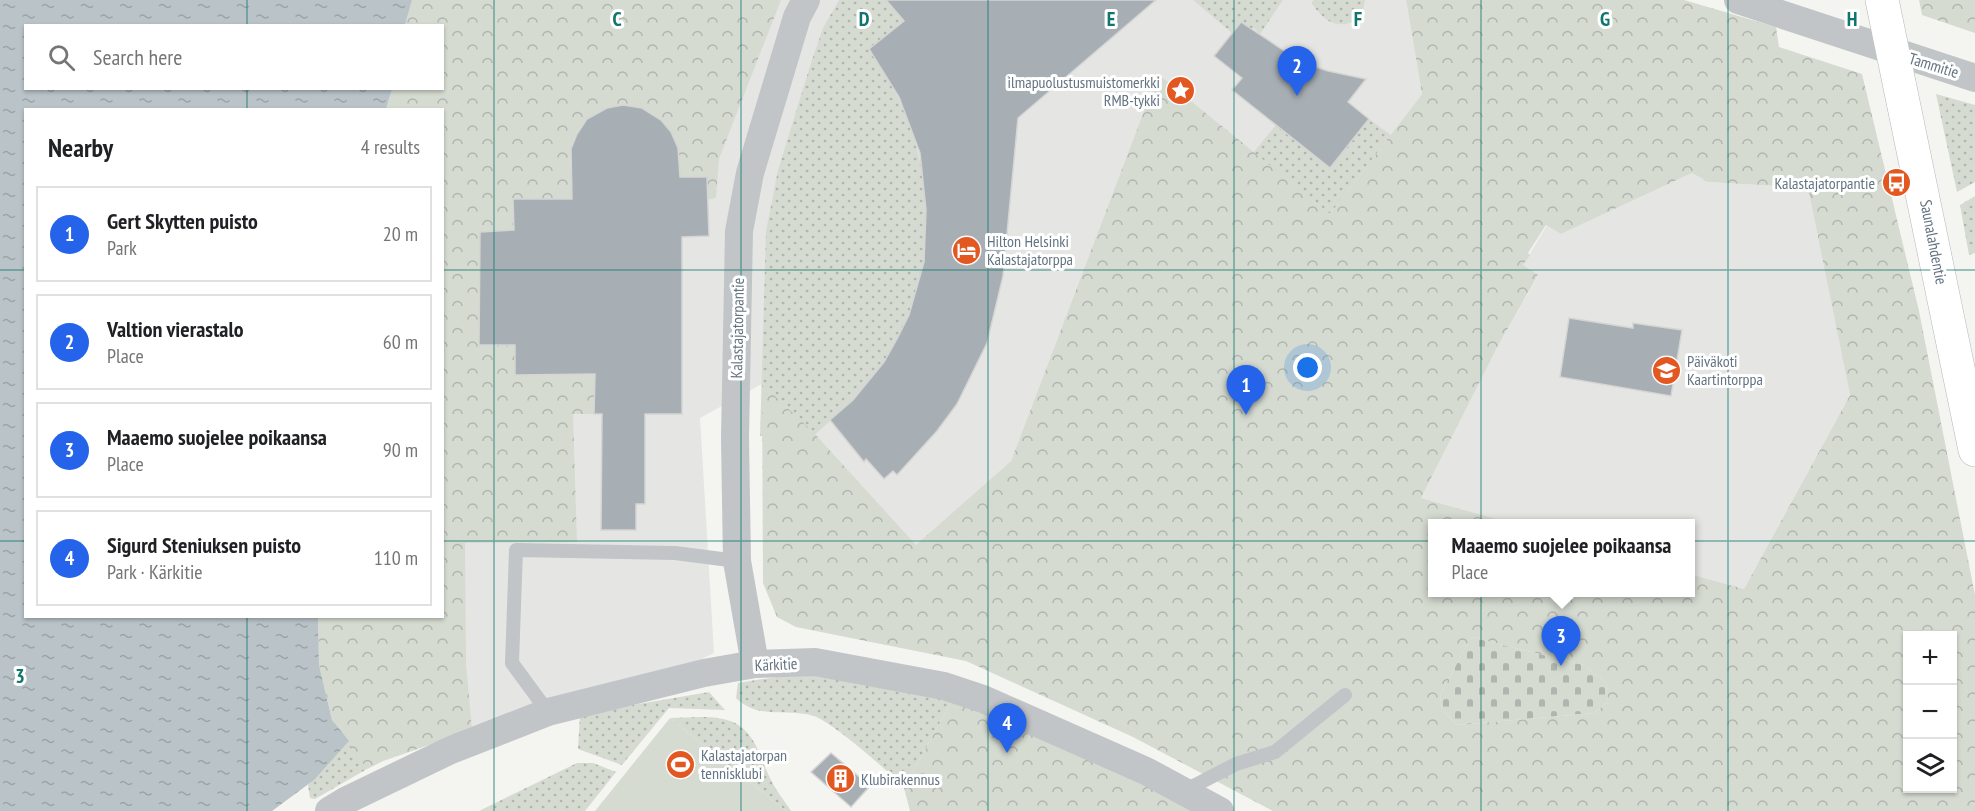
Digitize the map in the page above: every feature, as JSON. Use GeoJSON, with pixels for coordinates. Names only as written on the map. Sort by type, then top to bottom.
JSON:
{"type":"FeatureCollection","features":[{"type":"Feature","properties":{"kind":"street","name":"Kalastajatorpantie"},"geometry":{"type":"LineString","coordinates":[[755,664],[737,561],[735,438],[739,231],[750,173],[797,17],[806,0]]}},
{"type":"Feature","properties":{"kind":"street"},"geometry":{"type":"LineString","coordinates":[[1738,0],[1892,53]]}},
{"type":"Feature","properties":{"kind":"street","name":"Saunalahdentie"},"geometry":{"type":"LineString","coordinates":[[1882,0],[1924,194],[1975,450]]}},
{"type":"Feature","properties":{"kind":"street","name":"Tammitie"},"geometry":{"type":"LineString","coordinates":[[1892,53],[1975,78]]}},
{"type":"Feature","properties":{"kind":"street","name":"Kärkitie"},"geometry":{"type":"LineString","coordinates":[[329,811],[451,750],[548,712],[704,673],[755,664],[815,662],[944,686],[983,699],[1136,766],[1220,811]]}},
{"type":"Feature","properties":{"kind":"lane"},"geometry":{"type":"LineString","coordinates":[[548,712],[512,663],[516,550],[675,553],[737,561]]}},
{"type":"Feature","properties":{"kind":"lane"},"geometry":{"type":"LineString","coordinates":[[1184,791],[1236,764],[1275,752],[1345,695]]}},
{"type":"Feature","properties":{"kind":"shaded area"},"geometry":{"type":"Polygon","coordinates":[[[412,0],[1406,0],[1422,94],[1330,214],[1158,74],[1011,461],[916,546],[815,434],[762,384],[700,418],[714,653],[696,662],[437,742],[367,769],[332,720],[318,618],[444,618],[444,108],[386,108],[392,90],[444,90],[444,24],[405,24],[412,0]]]}},
{"type":"Feature","properties":{"kind":"shaded area","name":"Päiväkoti Kaartintorppa"},"geometry":{"type":"Polygon","coordinates":[[[1692,173],[1708,182],[1808,188],[1850,395],[1744,589],[1695,575],[1695,519],[1497,519],[1421,498],[1499,344],[1538,276],[1523,265],[1547,225],[1561,234],[1692,173]]]}},
{"type":"Feature","properties":{"kind":"green space"},"geometry":{"type":"Polygon","coordinates":[[[412,0],[781,0],[719,159],[716,198],[707,200],[706,177],[680,177],[676,142],[660,119],[646,111],[631,107],[615,107],[587,120],[577,133],[570,160],[571,172],[581,182],[580,199],[513,199],[514,230],[480,232],[479,345],[515,345],[515,375],[595,374],[594,414],[573,414],[577,542],[465,543],[466,664],[472,730],[383,761],[367,769],[332,720],[319,665],[318,618],[444,618],[444,108],[386,108],[392,90],[444,90],[444,24],[405,24],[412,0]]]}},
{"type":"Feature","properties":{"kind":"green space"},"geometry":{"type":"Polygon","coordinates":[[[839,0],[886,0],[904,21],[869,49],[892,85],[909,123],[920,163],[926,203],[926,243],[919,283],[905,322],[885,360],[858,394],[806,442],[760,436],[766,231],[778,170],[810,66],[823,28],[839,0]]]}},
{"type":"Feature","properties":{"kind":"green space"},"geometry":{"type":"Polygon","coordinates":[[[1193,0],[1283,0],[1260,34],[1254,28],[1232,33],[1193,0]]]}},
{"type":"Feature","properties":{"kind":"green space"},"geometry":{"type":"Polygon","coordinates":[[[1313,0],[1365,0],[1362,17],[1347,24],[1340,24],[1328,21],[1312,4],[1313,0]]]}},
{"type":"Feature","properties":{"kind":"green space"},"geometry":{"type":"Polygon","coordinates":[[[1406,0],[1684,0],[1776,27],[1779,47],[1862,74],[1919,311],[1975,595],[1975,811],[1273,811],[1133,737],[966,661],[796,627],[777,617],[763,583],[762,384],[815,434],[916,545],[1011,461],[1158,74],[1330,214],[1422,94],[1406,0]],[[1692,173],[1561,234],[1546,225],[1523,265],[1538,275],[1499,344],[1421,498],[1497,519],[1428,519],[1428,597],[1695,597],[1695,575],[1744,589],[1850,395],[1808,188],[1708,182],[1692,173]],[[1471,637],[1440,695],[1442,710],[1457,725],[1594,713],[1608,702],[1606,683],[1584,665],[1471,637]]]}},
{"type":"Feature","properties":{"kind":"green space"},"geometry":{"type":"Polygon","coordinates":[[[1919,0],[1975,0],[1975,33],[1922,15],[1919,0]]]}},
{"type":"Feature","properties":{"kind":"green space"},"geometry":{"type":"Polygon","coordinates":[[[1936,94],[1975,105],[1975,182],[1957,192],[1936,94]]]}},
{"type":"Feature","properties":{"kind":"green space"},"geometry":{"type":"Polygon","coordinates":[[[1369,119],[1391,135],[1330,214],[1253,153],[1276,125],[1330,168],[1369,119]]]}},
{"type":"Feature","properties":{"kind":"green space"},"geometry":{"type":"Polygon","coordinates":[[[1975,196],[1975,253],[1969,255],[1960,205],[1975,196]]]}},
{"type":"Feature","properties":{"kind":"green space"},"geometry":{"type":"Polygon","coordinates":[[[1471,637],[1584,665],[1606,683],[1608,702],[1594,713],[1457,725],[1442,710],[1440,695],[1471,637]]]}},
{"type":"Feature","properties":{"kind":"green space"},"geometry":{"type":"Polygon","coordinates":[[[801,673],[954,697],[904,788],[861,749],[822,720],[804,714],[754,709],[736,698],[738,683],[801,673]]]}},
{"type":"Feature","properties":{"kind":"green space"},"geometry":{"type":"Polygon","coordinates":[[[709,692],[725,710],[669,708],[622,765],[578,749],[580,714],[709,692]]]}},
{"type":"Feature","properties":{"kind":"green space"},"geometry":{"type":"Polygon","coordinates":[[[954,697],[1213,811],[910,811],[904,788],[954,697]]]}},
{"type":"Feature","properties":{"kind":"green space"},"geometry":{"type":"Polygon","coordinates":[[[670,718],[720,718],[742,728],[753,741],[773,784],[791,811],[786,811],[670,718]]]}},
{"type":"Feature","properties":{"kind":"green space","name":"Kalastajatorpan tennisklubi"},"geometry":{"type":"Polygon","coordinates":[[[670,718],[786,811],[595,811],[670,718]]]}},
{"type":"Feature","properties":{"kind":"green space"},"geometry":{"type":"Polygon","coordinates":[[[349,741],[367,769],[315,799],[310,798],[308,785],[349,741]]]}},
{"type":"Feature","properties":{"kind":"green space"},"geometry":{"type":"Polygon","coordinates":[[[577,763],[593,763],[616,772],[585,811],[479,811],[577,763]]]}},
{"type":"Feature","properties":{"kind":"water"},"geometry":{"type":"Polygon","coordinates":[[[0,0],[412,0],[405,24],[24,24],[24,90],[392,90],[386,108],[24,108],[24,618],[318,618],[319,665],[332,720],[349,741],[314,780],[272,811],[0,811],[0,0]]]}},
{"type":"Feature","properties":{"kind":"building","name":"Hilton Helsinki Kalastajatorppa"},"geometry":{"type":"Polygon","coordinates":[[[886,0],[1156,0],[1018,118],[1003,276],[987,343],[957,404],[937,431],[897,475],[893,471],[884,479],[866,459],[864,462],[830,420],[853,400],[884,362],[909,315],[924,262],[926,210],[920,153],[899,97],[869,49],[904,21],[886,0]]]}},
{"type":"Feature","properties":{"kind":"building"},"geometry":{"type":"Polygon","coordinates":[[[1241,22],[1301,62],[1328,71],[1366,79],[1348,102],[1369,119],[1330,168],[1232,90],[1242,78],[1214,56],[1241,22]]]}},
{"type":"Feature","properties":{"kind":"building"},"geometry":{"type":"Polygon","coordinates":[[[623,105],[642,108],[661,120],[671,132],[678,148],[680,177],[707,177],[709,236],[682,237],[682,414],[645,414],[645,504],[636,504],[636,530],[601,530],[602,414],[594,414],[595,374],[515,375],[515,345],[479,345],[480,232],[514,230],[513,199],[572,199],[571,149],[577,134],[587,119],[607,108],[623,105]]]}},
{"type":"Feature","properties":{"kind":"building"},"geometry":{"type":"Polygon","coordinates":[[[1569,318],[1633,328],[1633,323],[1682,330],[1671,396],[1560,377],[1569,318]]]}},
{"type":"Feature","properties":{"kind":"building","name":"Klubirakennus"},"geometry":{"type":"Polygon","coordinates":[[[831,753],[870,786],[851,807],[811,772],[831,753]]]}},
{"type":"Feature","properties":{"kind":"place","name":"ilmapuolustusmuistomerkki RMB-tykki"},"geometry":{"type":"Point","coordinates":[1181,91]}},
{"type":"Feature","properties":{"kind":"place","name":"Valtion vierastalo"},"geometry":{"type":"Point","coordinates":[1297,96]}},
{"type":"Feature","properties":{"kind":"place","name":"Kalastajatorpantie"},"geometry":{"type":"Point","coordinates":[1896,183]}},
{"type":"Feature","properties":{"kind":"place","name":"Hilton Helsinki Kalastajatorppa"},"geometry":{"type":"Point","coordinates":[966,250]}},
{"type":"Feature","properties":{"kind":"place","name":"Päiväkoti Kaartintorppa"},"geometry":{"type":"Point","coordinates":[1666,370]}},
{"type":"Feature","properties":{"kind":"place","name":"Gert Skytten puisto"},"geometry":{"type":"Point","coordinates":[1246,415]}},
{"type":"Feature","properties":{"kind":"place","name":"Maaemo suojelee poikaansa"},"geometry":{"type":"Point","coordinates":[1561,666]}},
{"type":"Feature","properties":{"kind":"place","name":"Sigurd Steniuksen puisto"},"geometry":{"type":"Point","coordinates":[1007,753]}},
{"type":"Feature","properties":{"kind":"place","name":"Kalastajatorpan tennisklubi"},"geometry":{"type":"Point","coordinates":[680,764]}},
{"type":"Feature","properties":{"kind":"place","name":"Klubirakennus"},"geometry":{"type":"Point","coordinates":[840,779]}}]}
